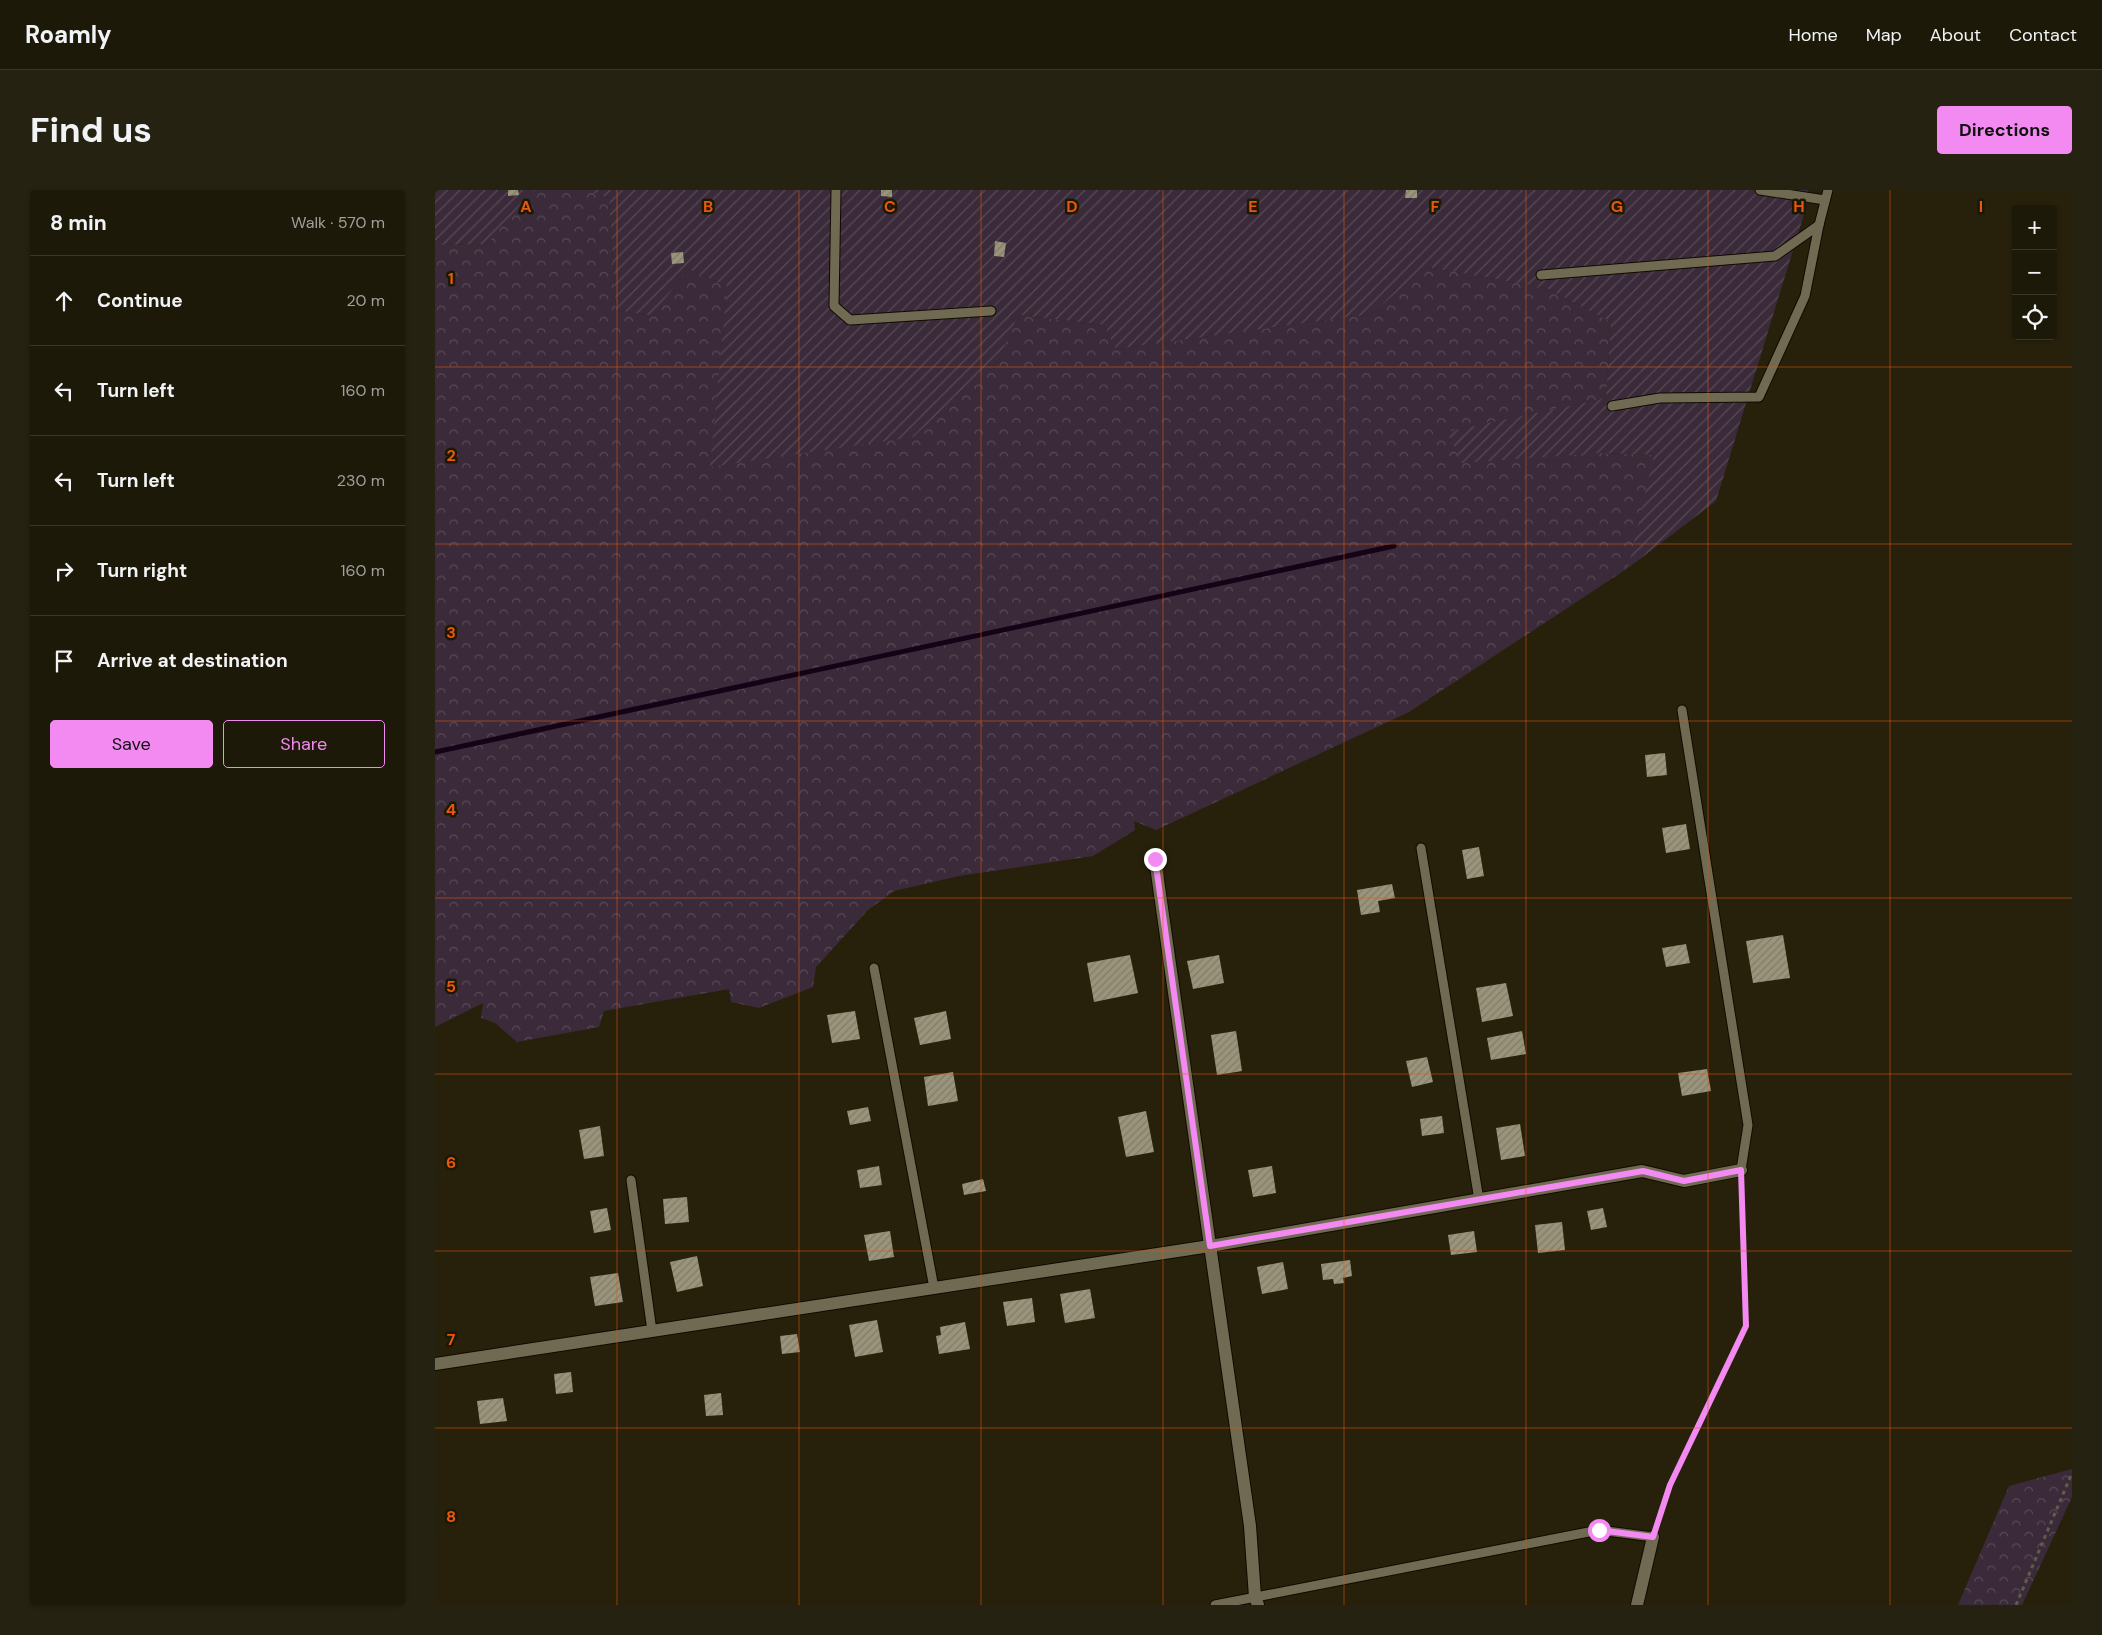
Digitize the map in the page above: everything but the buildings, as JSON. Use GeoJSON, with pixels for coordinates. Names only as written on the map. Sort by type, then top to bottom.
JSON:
{"type":"FeatureCollection","features":[{"type":"Feature","properties":{"kind":"street"},"geometry":{"type":"LineString","coordinates":[[1155,859],[1250,1526],[1257,1601]]}},
{"type":"Feature","properties":{"kind":"street"},"geometry":{"type":"LineString","coordinates":[[435,1364],[1210,1246],[1643,1171],[1684,1181],[1741,1170]]}},
{"type":"Feature","properties":{"kind":"street"},"geometry":{"type":"LineString","coordinates":[[1637,1605],[1653,1537]]}},
{"type":"Feature","properties":{"kind":"lane"},"geometry":{"type":"LineString","coordinates":[[836,190],[834,306],[850,320],[991,311]]}},
{"type":"Feature","properties":{"kind":"lane"},"geometry":{"type":"LineString","coordinates":[[1760,190],[1825,200]]}},
{"type":"Feature","properties":{"kind":"lane"},"geometry":{"type":"LineString","coordinates":[[1612,406],[1660,398],[1759,397],[1805,296],[1828,190]]}},
{"type":"Feature","properties":{"kind":"lane"},"geometry":{"type":"LineString","coordinates":[[1541,276],[1775,256],[1819,225]]}},
{"type":"Feature","properties":{"kind":"lane"},"geometry":{"type":"LineString","coordinates":[[1681,710],[1748,1125],[1741,1170]]}},
{"type":"Feature","properties":{"kind":"lane"},"geometry":{"type":"LineString","coordinates":[[1421,848],[1479,1200]]}},
{"type":"Feature","properties":{"kind":"lane"},"geometry":{"type":"LineString","coordinates":[[874,968],[933,1288]]}},
{"type":"Feature","properties":{"kind":"lane"},"geometry":{"type":"LineString","coordinates":[[631,1180],[653,1331]]}},
{"type":"Feature","properties":{"kind":"lane"},"geometry":{"type":"LineString","coordinates":[[1215,1605],[1257,1601],[1599,1530],[1653,1537]]}},
{"type":"Feature","properties":{"kind":"path"},"geometry":{"type":"LineString","coordinates":[[1653,1537],[1670,1485],[1746,1326],[1741,1170]]}},
{"type":"Feature","properties":{"kind":"path"},"geometry":{"type":"LineString","coordinates":[[2017,1605],[2072,1474]]}},
{"type":"Feature","properties":{"kind":"green space"},"geometry":{"type":"Polygon","coordinates":[[[435,190],[537,190],[532,191],[487,244],[435,245],[435,190]]]}},
{"type":"Feature","properties":{"kind":"green space"},"geometry":{"type":"Polygon","coordinates":[[[532,190],[584,190],[609,198],[616,310],[653,316],[687,269],[727,286],[711,466],[999,360],[1017,315],[1104,325],[1116,349],[1371,314],[1427,267],[1546,288],[1611,322],[1606,398],[1448,432],[1600,453],[1655,455],[1628,568],[1409,712],[1156,830],[1134,821],[1135,830],[1093,856],[959,876],[894,891],[868,910],[816,967],[813,987],[759,1008],[731,1002],[729,989],[604,1011],[599,1027],[517,1042],[495,1023],[481,1018],[483,1003],[435,1027],[435,245],[487,244],[532,190]]]}},
{"type":"Feature","properties":{"kind":"green space"},"geometry":{"type":"Polygon","coordinates":[[[584,190],[1808,190],[1805,211],[1716,501],[1628,568],[1654,455],[1600,453],[1462,463],[1447,432],[1606,398],[1611,322],[1546,288],[1427,267],[1371,314],[1116,349],[1104,325],[1018,315],[999,360],[913,437],[710,467],[727,286],[687,269],[653,316],[616,310],[609,198],[584,190]]]}},
{"type":"Feature","properties":{"kind":"green space"},"geometry":{"type":"Polygon","coordinates":[[[2072,1469],[2072,1497],[2022,1605],[1958,1605],[2009,1486],[2072,1469]]]}},
{"type":"Feature","properties":{"kind":"waterway"},"geometry":{"type":"LineString","coordinates":[[435,752],[1394,546]]}},
{"type":"Feature","properties":{"kind":"route"},"geometry":{"type":"LineString","coordinates":[[1155,859],[1210,1246],[1643,1171],[1684,1181],[1741,1170],[1746,1326],[1670,1485],[1653,1537],[1599,1530]]}}]}
